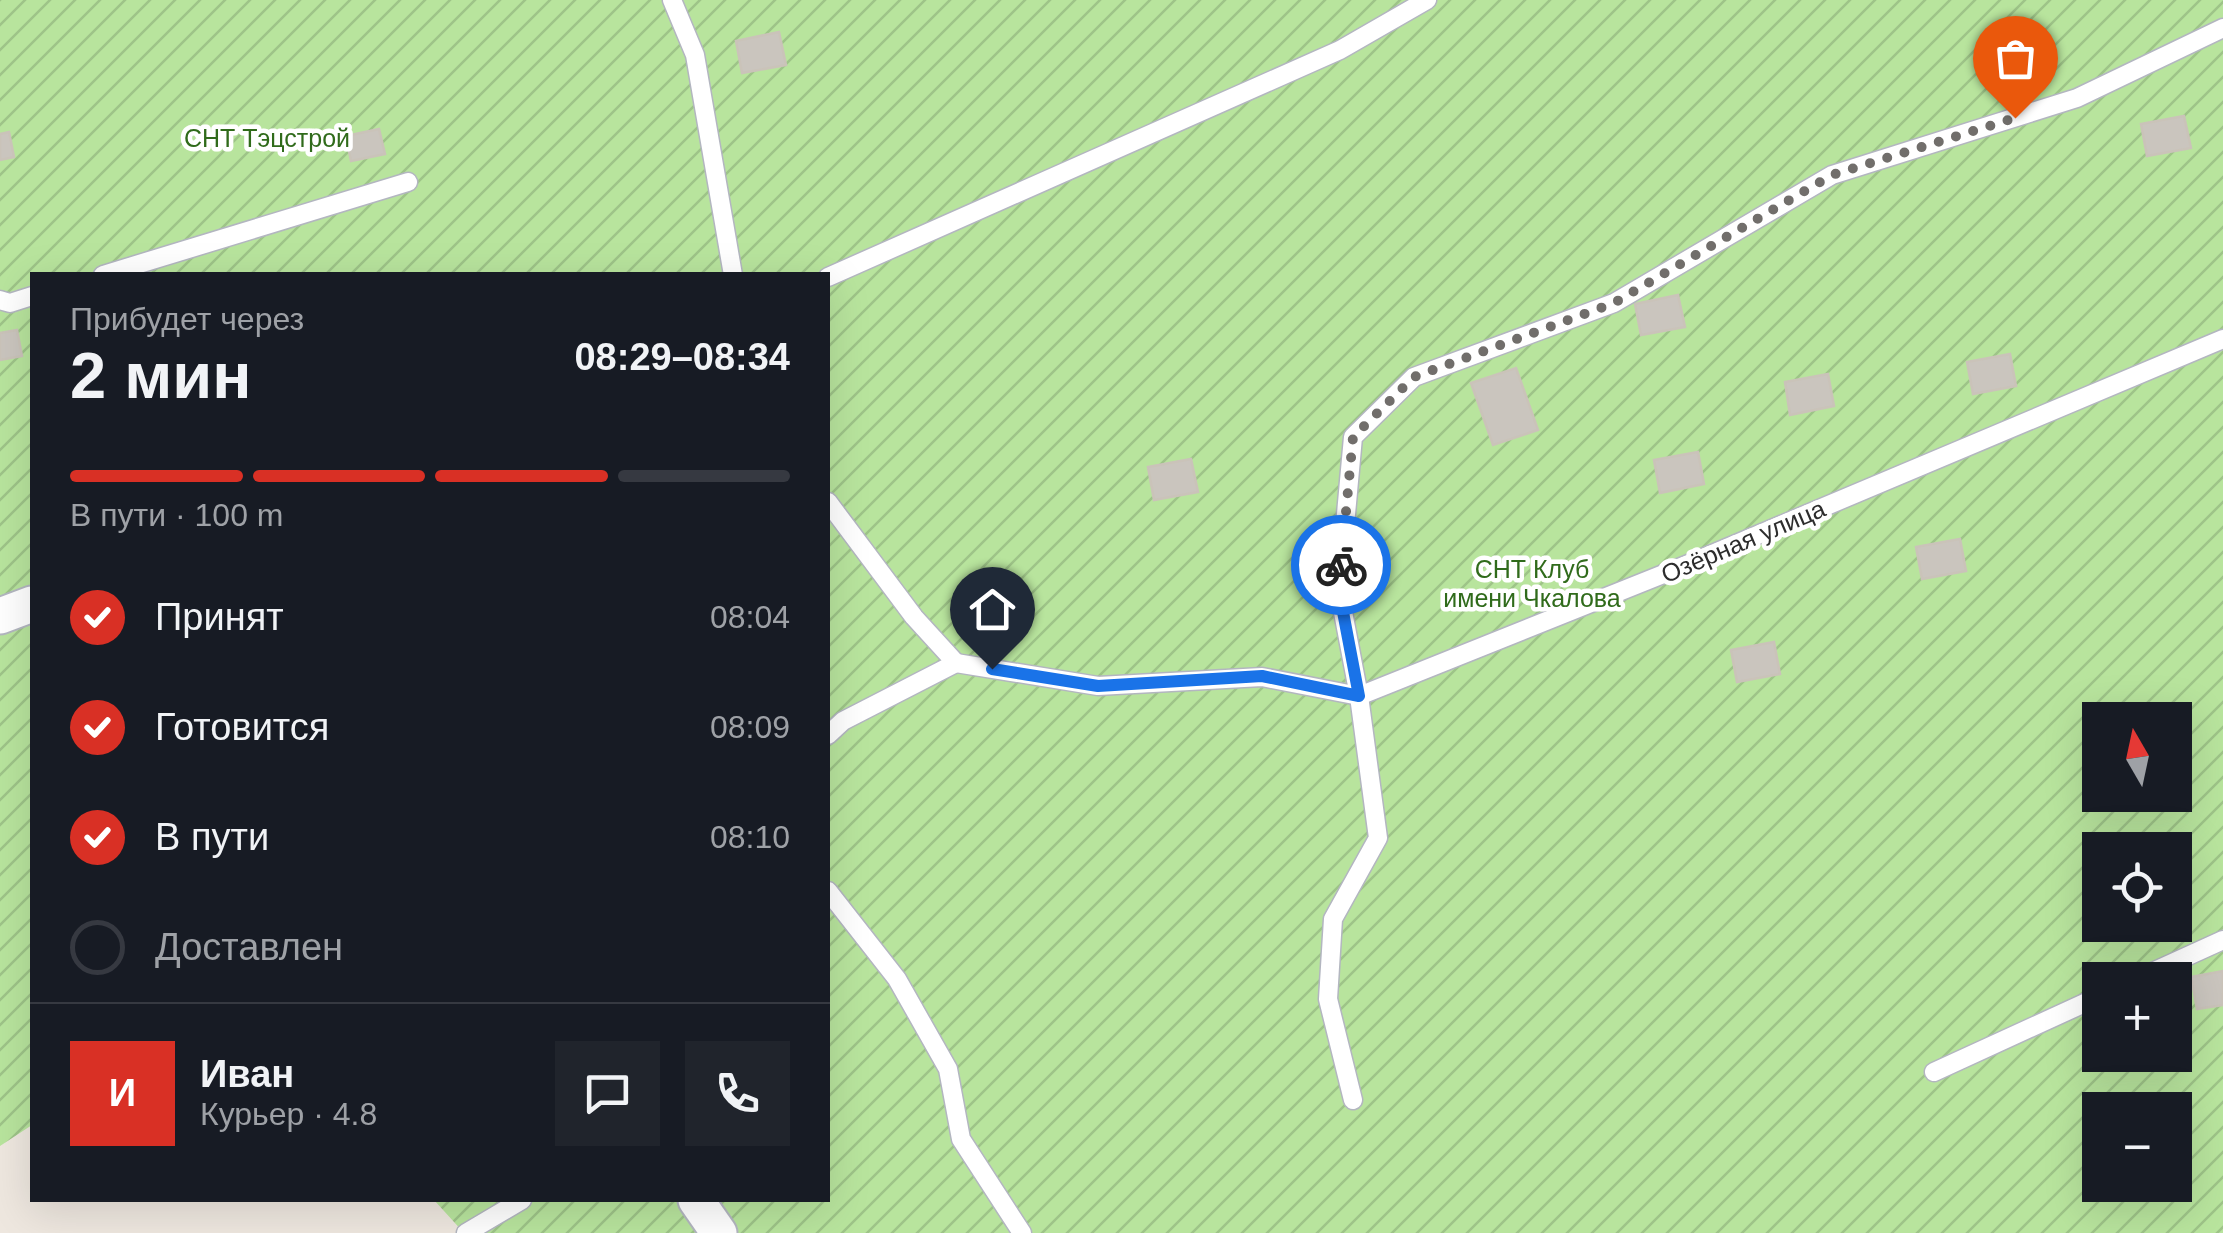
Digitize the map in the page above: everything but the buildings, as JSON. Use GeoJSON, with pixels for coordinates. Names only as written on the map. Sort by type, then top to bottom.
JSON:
{"type":"FeatureCollection","features":[{"type":"Feature","properties":{"kind":"street"},"geometry":{"type":"LineString","coordinates":[[0,616],[30,605]]}},
{"type":"Feature","properties":{"kind":"street"},"geometry":{"type":"LineString","coordinates":[[697,1202],[719,1233]]}},
{"type":"Feature","properties":{"kind":"lane"},"geometry":{"type":"LineString","coordinates":[[672,0],[695,55],[732,272]]}},
{"type":"Feature","properties":{"kind":"lane"},"geometry":{"type":"LineString","coordinates":[[830,276],[1340,50],[1428,0]]}},
{"type":"Feature","properties":{"kind":"lane"},"geometry":{"type":"LineString","coordinates":[[1353,1100],[1328,999],[1332,919],[1378,838],[1359,696],[1339,591],[1353,437],[1414,377],[1614,303],[1832,175],[2076,98],[2223,28]]}},
{"type":"Feature","properties":{"kind":"lane"},"geometry":{"type":"LineString","coordinates":[[113,272],[408,182]]}},
{"type":"Feature","properties":{"kind":"lane"},"geometry":{"type":"LineString","coordinates":[[0,300],[10,304],[30,297]]}},
{"type":"Feature","properties":{"kind":"lane","name":"Озёрная улица"},"geometry":{"type":"LineString","coordinates":[[1359,696],[1686,565],[2223,339]]}},
{"type":"Feature","properties":{"kind":"lane"},"geometry":{"type":"LineString","coordinates":[[830,505],[914,617],[956,663]]}},
{"type":"Feature","properties":{"kind":"lane"},"geometry":{"type":"LineString","coordinates":[[830,733],[843,721],[956,663],[1098,686],[1262,676],[1359,696]]}},
{"type":"Feature","properties":{"kind":"lane"},"geometry":{"type":"LineString","coordinates":[[830,894],[897,979],[948,1069],[962,1138],[1022,1233]]}},
{"type":"Feature","properties":{"kind":"lane"},"geometry":{"type":"LineString","coordinates":[[2175,962],[2223,940]]}},
{"type":"Feature","properties":{"kind":"lane"},"geometry":{"type":"LineString","coordinates":[[1934,1072],[2082,1004]]}},
{"type":"Feature","properties":{"kind":"lane"},"geometry":{"type":"LineString","coordinates":[[466,1233],[519,1202]]}},
{"type":"Feature","properties":{"kind":"green space","name":"СНТ Клуб имени Чкалова"},"geometry":{"type":"Polygon","coordinates":[[[0,0],[2223,0],[2223,1233],[464,1233],[436,1202],[830,1202],[830,272],[30,272],[30,1126],[0,1146],[0,0]]]}},
{"type":"Feature","properties":{"kind":"way so far"},"geometry":{"type":"LineString","coordinates":[[1341,565],[1353,437],[1414,377],[1614,303],[1832,175],[2015,118]]}},
{"type":"Feature","properties":{"kind":"route"},"geometry":{"type":"LineString","coordinates":[[992,669],[1098,686],[1262,676],[1359,696],[1339,591],[1341,565]]}},
{"type":"Feature","properties":{"kind":"park label","name":"СНТ Тэцстрой"},"geometry":{"type":"Point","coordinates":[267,138]}}]}
